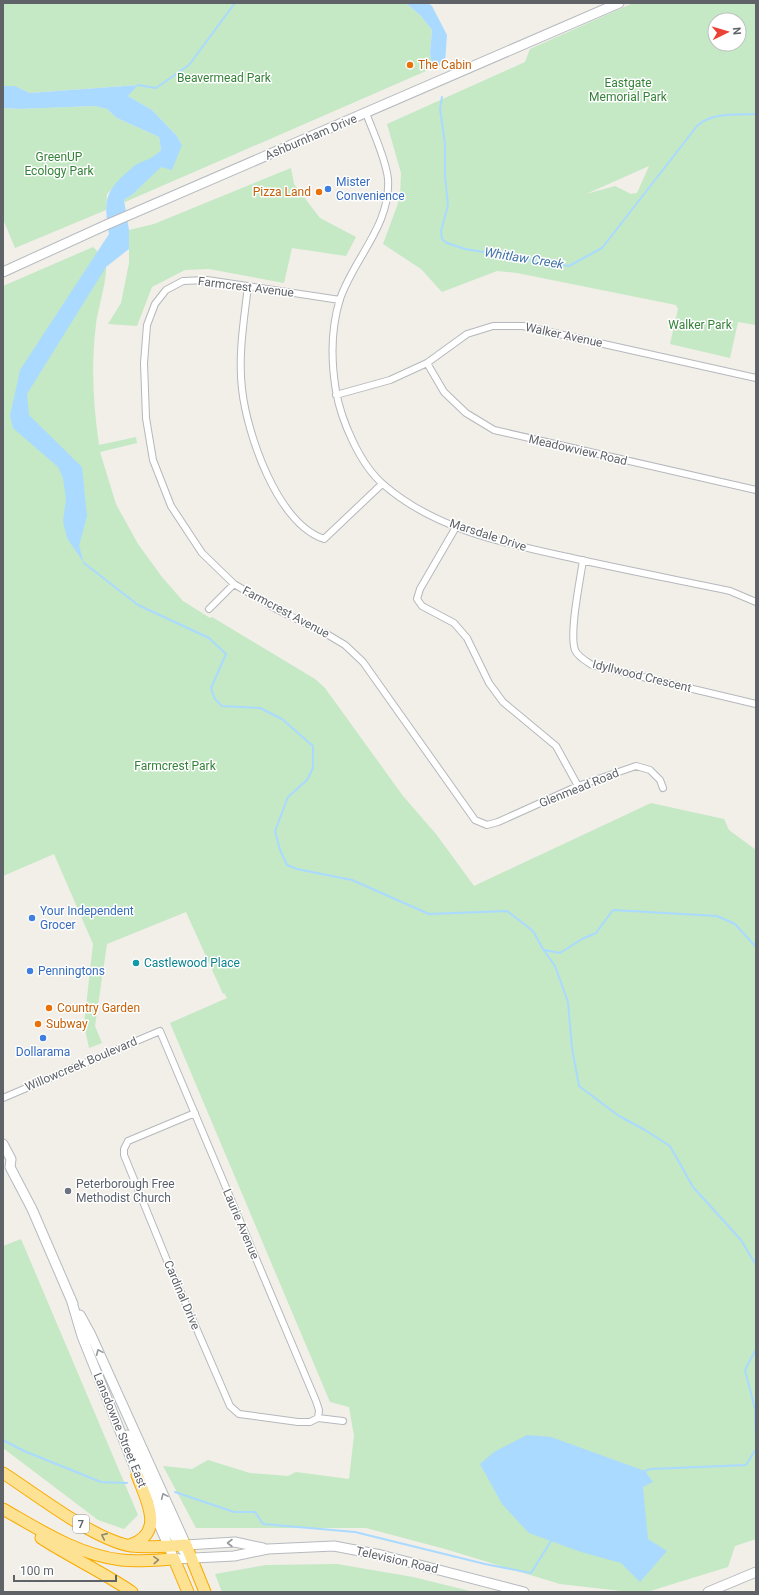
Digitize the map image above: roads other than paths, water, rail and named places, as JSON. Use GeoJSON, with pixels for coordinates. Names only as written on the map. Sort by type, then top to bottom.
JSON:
{"type":"FeatureCollection","features":[{"type":"Feature","properties":{"kind":"highway","name":"7"},"geometry":{"type":"LineString","coordinates":[[3,1473],[96,1533],[129,1546],[178,1545]]}},
{"type":"Feature","properties":{"kind":"highway"},"geometry":{"type":"LineString","coordinates":[[129,1546],[143,1539],[149,1532],[151,1526],[150,1512],[137,1475]]}},
{"type":"Feature","properties":{"kind":"highway","name":"7"},"geometry":{"type":"LineString","coordinates":[[3,1509],[53,1538],[99,1556],[134,1561],[174,1559]]}},
{"type":"Feature","properties":{"kind":"highway"},"geometry":{"type":"LineString","coordinates":[[3,1509],[66,1555],[106,1575],[132,1592]]}},
{"type":"Feature","properties":{"kind":"highway"},"geometry":{"type":"LineString","coordinates":[[178,1545],[192,1558],[205,1592]]}},
{"type":"Feature","properties":{"kind":"highway"},"geometry":{"type":"LineString","coordinates":[[174,1559],[188,1592]]}},
{"type":"Feature","properties":{"kind":"main road","name":"Ashburnham Drive"},"geometry":{"type":"LineString","coordinates":[[3,272],[130,214],[619,3]]}},
{"type":"Feature","properties":{"kind":"main road","name":"Lansdowne Street East"},"geometry":{"type":"LineString","coordinates":[[3,1144],[11,1159],[7,1165],[32,1209],[71,1299],[91,1335],[178,1545],[174,1559]]}},
{"type":"Feature","properties":{"kind":"main road","name":"Lansdowne Street East"},"geometry":{"type":"LineString","coordinates":[[71,1299],[82,1336],[137,1475],[178,1545]]}},
{"type":"Feature","properties":{"kind":"main road"},"geometry":{"type":"LineString","coordinates":[[99,1381],[117,1412],[178,1545]]}},
{"type":"Feature","properties":{"kind":"main road","name":"Television Road"},"geometry":{"type":"LineString","coordinates":[[178,1545],[235,1542],[268,1548]]}},
{"type":"Feature","properties":{"kind":"main road","name":"Television Road"},"geometry":{"type":"LineString","coordinates":[[174,1559],[234,1556],[268,1548],[334,1546],[381,1555],[524,1592]]}},
{"type":"Feature","properties":{"kind":"main road"},"geometry":{"type":"LineString","coordinates":[[708,1592],[756,1572]]}},
{"type":"Feature","properties":{"kind":"street","name":"Marsdale Drive"},"geometry":{"type":"LineString","coordinates":[[366,113],[388,177],[387,200],[380,221],[349,277],[340,300],[332,345],[333,376],[339,410],[352,439],[382,484],[410,504],[456,527],[506,544],[730,592],[756,602]]}},
{"type":"Feature","properties":{"kind":"street","name":"Farmcrest Avenue"},"geometry":{"type":"LineString","coordinates":[[340,300],[207,280],[183,281],[166,290],[154,304],[147,326],[144,363],[146,418],[153,460],[171,506],[202,553],[234,584],[278,610],[325,633],[345,645],[363,662],[475,820],[487,825]]}},
{"type":"Feature","properties":{"kind":"street"},"geometry":{"type":"LineString","coordinates":[[248,286],[242,333],[242,389],[254,445],[271,481],[291,514],[313,535],[324,539],[382,484]]}},
{"type":"Feature","properties":{"kind":"street","name":"Walker Avenue"},"geometry":{"type":"LineString","coordinates":[[336,395],[390,380],[427,364],[467,334],[493,326],[523,326],[756,378]]}},
{"type":"Feature","properties":{"kind":"street","name":"Meadowview Road"},"geometry":{"type":"LineString","coordinates":[[427,364],[444,392],[466,413],[494,430],[756,490]]}},
{"type":"Feature","properties":{"kind":"street"},"geometry":{"type":"LineString","coordinates":[[456,527],[420,589],[418,599],[422,606],[454,623],[467,638],[489,683],[503,702],[556,746],[578,786]]}},
{"type":"Feature","properties":{"kind":"street","name":"Idyllwood Crescent"},"geometry":{"type":"LineString","coordinates":[[583,560],[573,638],[576,652],[582,659],[592,665],[756,704]]}},
{"type":"Feature","properties":{"kind":"street"},"geometry":{"type":"LineString","coordinates":[[209,609],[234,584]]}},
{"type":"Feature","properties":{"kind":"street","name":"Glenmead Road"},"geometry":{"type":"LineString","coordinates":[[487,825],[498,822],[578,786],[636,766],[650,770],[660,780],[663,788]]}},
{"type":"Feature","properties":{"kind":"street","name":"Willowcreek Boulevard"},"geometry":{"type":"LineString","coordinates":[[3,1098],[160,1031]]}},
{"type":"Feature","properties":{"kind":"street","name":"Laurie Avenue"},"geometry":{"type":"LineString","coordinates":[[160,1031],[316,1401],[319,1410],[318,1418]]}},
{"type":"Feature","properties":{"kind":"street","name":"Cardinal Drive"},"geometry":{"type":"LineString","coordinates":[[195,1113],[128,1141],[124,1149],[124,1155],[230,1406],[239,1414],[298,1422],[310,1422],[318,1418],[343,1421]]}},
{"type":"Feature","properties":{"kind":"water"},"geometry":{"type":"Polygon","coordinates":[[[406,3],[428,3],[432,6],[447,35],[445,63],[433,68],[430,54],[432,30],[421,16],[406,3]]]}},
{"type":"Feature","properties":{"kind":"water"},"geometry":{"type":"Polygon","coordinates":[[[138,85],[128,96],[152,110],[176,135],[182,145],[172,170],[161,167],[133,194],[124,200],[129,230],[129,249],[106,267],[27,394],[29,415],[82,467],[87,516],[79,546],[84,563],[67,538],[63,521],[66,499],[63,478],[58,467],[13,428],[10,416],[20,370],[109,234],[106,208],[112,188],[132,167],[152,157],[161,150],[159,137],[117,118],[107,109],[95,106],[19,109],[3,108],[3,86],[15,86],[30,93],[138,85]]]}},
{"type":"Feature","properties":{"kind":"water"},"geometry":{"type":"Polygon","coordinates":[[[527,1435],[551,1437],[645,1471],[653,1482],[643,1487],[648,1539],[667,1551],[640,1582],[621,1563],[581,1552],[529,1533],[502,1504],[480,1464],[494,1452],[527,1435]]]}},
{"type":"Feature","properties":{"kind":"waterway"},"geometry":{"type":"LineString","coordinates":[[138,85],[156,88],[189,65],[235,3]]}},
{"type":"Feature","properties":{"kind":"waterway","name":"Whitlaw Creek"},"geometry":{"type":"LineString","coordinates":[[442,97],[440,109],[445,144],[445,176],[448,205],[441,231],[442,239],[447,243],[465,249],[569,266],[602,248],[697,126],[710,118],[717,116],[756,114]]}},
{"type":"Feature","properties":{"kind":"waterway"},"geometry":{"type":"LineString","coordinates":[[84,563],[138,605],[209,638],[226,654],[211,688],[215,699],[222,706],[260,708],[282,719],[313,746],[313,768],[307,780],[288,797],[275,831],[280,850],[287,865],[297,869],[352,880],[429,914],[507,911],[533,931],[555,966],[568,1002],[572,1048],[579,1086],[619,1116],[670,1146],[693,1187],[741,1240],[756,1265]]}},
{"type":"Feature","properties":{"kind":"waterway"},"geometry":{"type":"LineString","coordinates":[[544,950],[560,953],[582,939],[596,933],[613,910],[717,916],[735,924],[756,947]]}},
{"type":"Feature","properties":{"kind":"waterway"},"geometry":{"type":"LineString","coordinates":[[645,1471],[650,1469],[746,1465],[756,1449],[755,1409],[745,1370],[756,1349]]}},
{"type":"Feature","properties":{"kind":"waterway"},"geometry":{"type":"LineString","coordinates":[[3,1440],[24,1451],[101,1482],[127,1483]]}},
{"type":"Feature","properties":{"kind":"waterway"},"geometry":{"type":"LineString","coordinates":[[175,1492],[234,1512],[255,1512],[263,1524],[355,1532],[485,1564],[531,1573],[551,1541]]}},
{"type":"Feature","properties":{"kind":"place","name":"The Cabin"},"geometry":{"type":"Point","coordinates":[410,65]}},
{"type":"Feature","properties":{"kind":"place","name":"Mister Convenience"},"geometry":{"type":"Point","coordinates":[328,189]}},
{"type":"Feature","properties":{"kind":"place","name":"Pizza Land"},"geometry":{"type":"Point","coordinates":[319,192]}},
{"type":"Feature","properties":{"kind":"place","name":"Your Independent Grocer"},"geometry":{"type":"Point","coordinates":[32,918]}},
{"type":"Feature","properties":{"kind":"place","name":"Castlewood Place"},"geometry":{"type":"Point","coordinates":[136,963]}},
{"type":"Feature","properties":{"kind":"place","name":"Penningtons"},"geometry":{"type":"Point","coordinates":[30,971]}},
{"type":"Feature","properties":{"kind":"place","name":"Country Garden"},"geometry":{"type":"Point","coordinates":[49,1008]}},
{"type":"Feature","properties":{"kind":"place","name":"Subway"},"geometry":{"type":"Point","coordinates":[38,1024]}},
{"type":"Feature","properties":{"kind":"place","name":"Dollarama"},"geometry":{"type":"Point","coordinates":[43,1038]}},
{"type":"Feature","properties":{"kind":"place","name":"Peterborough Free Methodist Church"},"geometry":{"type":"Point","coordinates":[68,1191]}},
{"type":"Feature","properties":{"kind":"park label","name":"Beavermead Park"},"geometry":{"type":"Point","coordinates":[224,78]}},
{"type":"Feature","properties":{"kind":"park label","name":"Eastgate Memorial Park"},"geometry":{"type":"Point","coordinates":[628,90]}},
{"type":"Feature","properties":{"kind":"park label","name":"GreenUP Ecology Park"},"geometry":{"type":"Point","coordinates":[59,164]}},
{"type":"Feature","properties":{"kind":"park label","name":"Walker Park"},"geometry":{"type":"Point","coordinates":[700,325]}},
{"type":"Feature","properties":{"kind":"park label","name":"Farmcrest Park"},"geometry":{"type":"Point","coordinates":[175,766]}}]}
